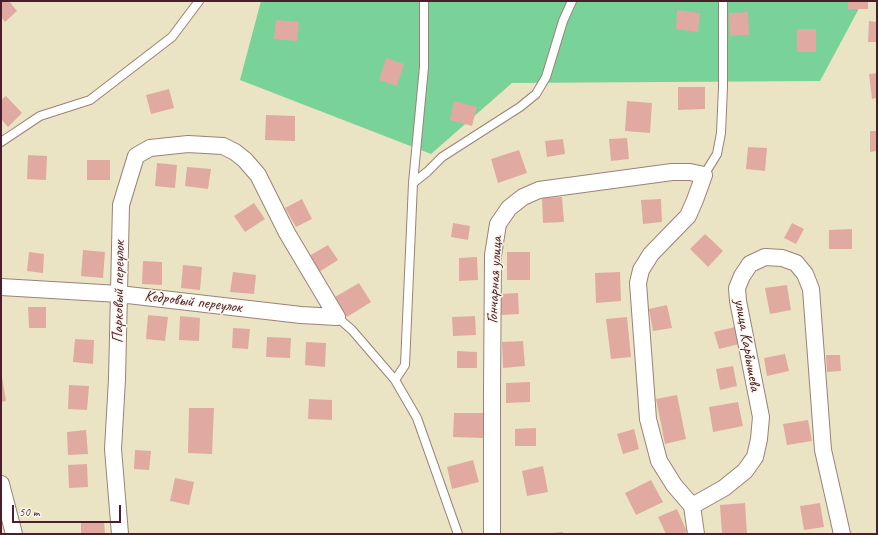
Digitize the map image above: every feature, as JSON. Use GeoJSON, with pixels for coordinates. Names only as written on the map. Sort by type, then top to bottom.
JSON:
{"type":"FeatureCollection","features":[{"type":"Feature","properties":{"kind":"street","name":"Парковый переулок"},"geometry":{"type":"LineString","coordinates":[[120,534],[113,449],[117,379],[121,205],[136,156],[150,148],[188,144],[223,146],[235,152],[245,160],[258,175],[287,233],[337,317]]}},
{"type":"Feature","properties":{"kind":"street","name":"Гончарная улица"},"geometry":{"type":"LineString","coordinates":[[492,534],[493,255],[498,224],[513,204],[523,197],[539,190],[672,172],[690,172],[704,175]]}},
{"type":"Feature","properties":{"kind":"street"},"geometry":{"type":"LineString","coordinates":[[696,534],[692,506],[674,485],[659,460],[648,419],[638,283],[641,270],[651,254],[688,216],[704,175]]}},
{"type":"Feature","properties":{"kind":"street","name":"улица Карбышева"},"geometry":{"type":"LineString","coordinates":[[692,506],[724,488],[745,471],[755,457],[759,440],[761,417],[738,300],[737,288],[742,276],[750,264],[765,257],[782,258],[796,263],[805,274],[811,289],[823,450],[842,534]]}},
{"type":"Feature","properties":{"kind":"street","name":"Кедровый переулок"},"geometry":{"type":"LineString","coordinates":[[1,287],[119,294],[301,315],[337,317]]}},
{"type":"Feature","properties":{"kind":"street"},"geometry":{"type":"LineString","coordinates":[[1,484],[14,534]]}},
{"type":"Feature","properties":{"kind":"lane"},"geometry":{"type":"LineString","coordinates":[[1,142],[40,116],[90,100],[172,37],[200,1]]}},
{"type":"Feature","properties":{"kind":"lane"},"geometry":{"type":"LineString","coordinates":[[395,380],[405,365],[413,183],[424,66],[424,1]]}},
{"type":"Feature","properties":{"kind":"lane"},"geometry":{"type":"LineString","coordinates":[[413,183],[442,157],[536,94],[546,76],[563,20],[572,1]]}},
{"type":"Feature","properties":{"kind":"lane"},"geometry":{"type":"LineString","coordinates":[[704,175],[717,154],[721,132],[724,1]]}},
{"type":"Feature","properties":{"kind":"lane"},"geometry":{"type":"LineString","coordinates":[[337,317],[352,330],[395,380],[417,418],[458,534]]}},
{"type":"Feature","properties":{"kind":"green space"},"geometry":{"type":"Polygon","coordinates":[[[261,1],[863,1],[820,81],[512,83],[431,154],[240,80],[261,1]]]}},
{"type":"Feature","properties":{"kind":"building"},"geometry":{"type":"Polygon","coordinates":[[[1,1],[9,1],[17,11],[5,22],[1,17],[1,1]]]}},
{"type":"Feature","properties":{"kind":"building"},"geometry":{"type":"Polygon","coordinates":[[[848,1],[868,1],[868,9],[848,9],[848,1]]]}},
{"type":"Feature","properties":{"kind":"building"},"geometry":{"type":"Polygon","coordinates":[[[677,10],[700,13],[698,32],[676,29],[677,10]]]}},
{"type":"Feature","properties":{"kind":"building"},"geometry":{"type":"Polygon","coordinates":[[[748,12],[749,35],[730,36],[729,13],[748,12]]]}},
{"type":"Feature","properties":{"kind":"building"},"geometry":{"type":"Polygon","coordinates":[[[276,20],[299,22],[297,41],[274,39],[276,20]]]}},
{"type":"Feature","properties":{"kind":"building"},"geometry":{"type":"Polygon","coordinates":[[[869,21],[877,22],[877,42],[868,42],[869,21]]]}},
{"type":"Feature","properties":{"kind":"building"},"geometry":{"type":"Polygon","coordinates":[[[797,29],[816,29],[816,52],[797,52],[797,29]]]}},
{"type":"Feature","properties":{"kind":"building"},"geometry":{"type":"Polygon","coordinates":[[[386,58],[404,64],[397,86],[379,80],[386,58]]]}},
{"type":"Feature","properties":{"kind":"building"},"geometry":{"type":"Polygon","coordinates":[[[877,73],[877,98],[872,99],[869,74],[877,73]]]}},
{"type":"Feature","properties":{"kind":"building"},"geometry":{"type":"Polygon","coordinates":[[[678,87],[705,87],[705,109],[678,110],[678,87]]]}},
{"type":"Feature","properties":{"kind":"building"},"geometry":{"type":"Polygon","coordinates":[[[169,89],[174,108],[151,114],[146,95],[169,89]]]}},
{"type":"Feature","properties":{"kind":"building"},"geometry":{"type":"Polygon","coordinates":[[[6,96],[22,113],[8,127],[1,119],[1,100],[6,96]]]}},
{"type":"Feature","properties":{"kind":"building"},"geometry":{"type":"Polygon","coordinates":[[[454,101],[477,107],[472,126],[450,120],[454,101]]]}},
{"type":"Feature","properties":{"kind":"building"},"geometry":{"type":"Polygon","coordinates":[[[627,101],[652,103],[650,133],[625,131],[627,101]]]}},
{"type":"Feature","properties":{"kind":"building"},"geometry":{"type":"Polygon","coordinates":[[[266,115],[295,116],[295,141],[265,140],[266,115]]]}},
{"type":"Feature","properties":{"kind":"building"},"geometry":{"type":"Polygon","coordinates":[[[870,131],[877,131],[877,151],[870,152],[870,131]]]}},
{"type":"Feature","properties":{"kind":"building"},"geometry":{"type":"Polygon","coordinates":[[[627,138],[629,159],[611,161],[609,139],[627,138]]]}},
{"type":"Feature","properties":{"kind":"building"},"geometry":{"type":"Polygon","coordinates":[[[563,139],[565,154],[547,157],[545,141],[563,139]]]}},
{"type":"Feature","properties":{"kind":"building"},"geometry":{"type":"Polygon","coordinates":[[[748,147],[767,148],[765,171],[746,169],[748,147]]]}},
{"type":"Feature","properties":{"kind":"building"},"geometry":{"type":"Polygon","coordinates":[[[519,150],[527,173],[498,183],[491,159],[519,150]]]}},
{"type":"Feature","properties":{"kind":"building"},"geometry":{"type":"Polygon","coordinates":[[[28,155],[47,156],[46,180],[27,179],[28,155]]]}},
{"type":"Feature","properties":{"kind":"building"},"geometry":{"type":"Polygon","coordinates":[[[87,160],[110,160],[110,180],[87,180],[87,160]]]}},
{"type":"Feature","properties":{"kind":"building"},"geometry":{"type":"Polygon","coordinates":[[[157,163],[177,165],[175,188],[155,186],[157,163]]]}},
{"type":"Feature","properties":{"kind":"building"},"geometry":{"type":"Polygon","coordinates":[[[187,167],[211,169],[208,189],[185,186],[187,167]]]}},
{"type":"Feature","properties":{"kind":"building"},"geometry":{"type":"Polygon","coordinates":[[[562,197],[564,222],[543,223],[542,198],[562,197]]]}},
{"type":"Feature","properties":{"kind":"building"},"geometry":{"type":"Polygon","coordinates":[[[302,199],[312,219],[296,227],[285,208],[302,199]]]}},
{"type":"Feature","properties":{"kind":"building"},"geometry":{"type":"Polygon","coordinates":[[[661,199],[662,222],[643,224],[641,200],[661,199]]]}},
{"type":"Feature","properties":{"kind":"building"},"geometry":{"type":"Polygon","coordinates":[[[254,203],[265,219],[245,232],[234,216],[254,203]]]}},
{"type":"Feature","properties":{"kind":"building"},"geometry":{"type":"Polygon","coordinates":[[[453,223],[470,226],[468,240],[451,237],[453,223]]]}},
{"type":"Feature","properties":{"kind":"building"},"geometry":{"type":"Polygon","coordinates":[[[792,223],[804,229],[796,244],[784,238],[792,223]]]}},
{"type":"Feature","properties":{"kind":"building"},"geometry":{"type":"Polygon","coordinates":[[[852,229],[852,249],[829,249],[829,230],[852,229]]]}},
{"type":"Feature","properties":{"kind":"building"},"geometry":{"type":"Polygon","coordinates":[[[705,234],[723,251],[708,267],[690,249],[705,234]]]}},
{"type":"Feature","properties":{"kind":"building"},"geometry":{"type":"Polygon","coordinates":[[[328,245],[338,260],[319,272],[309,256],[328,245]]]}},
{"type":"Feature","properties":{"kind":"building"},"geometry":{"type":"Polygon","coordinates":[[[83,250],[105,252],[103,278],[81,276],[83,250]]]}},
{"type":"Feature","properties":{"kind":"building"},"geometry":{"type":"Polygon","coordinates":[[[29,252],[44,254],[43,273],[27,271],[29,252]]]}},
{"type":"Feature","properties":{"kind":"building"},"geometry":{"type":"Polygon","coordinates":[[[507,252],[530,252],[530,280],[507,280],[507,252]]]}},
{"type":"Feature","properties":{"kind":"building"},"geometry":{"type":"Polygon","coordinates":[[[477,257],[478,280],[459,281],[459,258],[477,257]]]}},
{"type":"Feature","properties":{"kind":"building"},"geometry":{"type":"Polygon","coordinates":[[[143,261],[162,262],[162,285],[142,284],[143,261]]]}},
{"type":"Feature","properties":{"kind":"building"},"geometry":{"type":"Polygon","coordinates":[[[183,265],[202,267],[200,290],[181,288],[183,265]]]}},
{"type":"Feature","properties":{"kind":"building"},"geometry":{"type":"Polygon","coordinates":[[[233,272],[256,275],[254,294],[230,292],[233,272]]]}},
{"type":"Feature","properties":{"kind":"building"},"geometry":{"type":"Polygon","coordinates":[[[620,272],[621,301],[596,303],[595,273],[620,272]]]}},
{"type":"Feature","properties":{"kind":"building"},"geometry":{"type":"Polygon","coordinates":[[[359,283],[371,302],[347,317],[335,297],[359,283]]]}},
{"type":"Feature","properties":{"kind":"building"},"geometry":{"type":"Polygon","coordinates":[[[787,285],[791,310],[770,314],[765,288],[787,285]]]}},
{"type":"Feature","properties":{"kind":"building"},"geometry":{"type":"Polygon","coordinates":[[[518,293],[519,314],[501,315],[500,294],[518,293]]]}},
{"type":"Feature","properties":{"kind":"building"},"geometry":{"type":"Polygon","coordinates":[[[667,305],[672,328],[653,331],[649,309],[667,305]]]}},
{"type":"Feature","properties":{"kind":"building"},"geometry":{"type":"Polygon","coordinates":[[[28,307],[46,307],[46,328],[29,328],[28,307]]]}},
{"type":"Feature","properties":{"kind":"building"},"geometry":{"type":"Polygon","coordinates":[[[148,315],[168,317],[165,341],[146,339],[148,315]]]}},
{"type":"Feature","properties":{"kind":"building"},"geometry":{"type":"Polygon","coordinates":[[[180,316],[200,318],[199,341],[179,340],[180,316]]]}},
{"type":"Feature","properties":{"kind":"building"},"geometry":{"type":"Polygon","coordinates":[[[475,316],[476,335],[453,336],[452,317],[475,316]]]}},
{"type":"Feature","properties":{"kind":"building"},"geometry":{"type":"Polygon","coordinates":[[[627,317],[631,357],[611,359],[606,319],[627,317]]]}},
{"type":"Feature","properties":{"kind":"building"},"geometry":{"type":"Polygon","coordinates":[[[735,327],[739,344],[719,349],[714,332],[735,327]]]}},
{"type":"Feature","properties":{"kind":"building"},"geometry":{"type":"Polygon","coordinates":[[[233,328],[250,329],[248,349],[232,348],[233,328]]]}},
{"type":"Feature","properties":{"kind":"building"},"geometry":{"type":"Polygon","coordinates":[[[267,337],[291,338],[290,358],[266,357],[267,337]]]}},
{"type":"Feature","properties":{"kind":"building"},"geometry":{"type":"Polygon","coordinates":[[[75,339],[94,340],[93,364],[73,362],[75,339]]]}},
{"type":"Feature","properties":{"kind":"building"},"geometry":{"type":"Polygon","coordinates":[[[523,341],[525,366],[503,368],[502,342],[523,341]]]}},
{"type":"Feature","properties":{"kind":"building"},"geometry":{"type":"Polygon","coordinates":[[[306,342],[326,343],[325,367],[305,365],[306,342]]]}},
{"type":"Feature","properties":{"kind":"building"},"geometry":{"type":"Polygon","coordinates":[[[457,351],[477,352],[477,368],[457,368],[457,351]]]}},
{"type":"Feature","properties":{"kind":"building"},"geometry":{"type":"Polygon","coordinates":[[[785,354],[789,371],[767,376],[764,358],[785,354]]]}},
{"type":"Feature","properties":{"kind":"building"},"geometry":{"type":"Polygon","coordinates":[[[826,355],[840,355],[841,371],[827,372],[826,355]]]}},
{"type":"Feature","properties":{"kind":"building"},"geometry":{"type":"Polygon","coordinates":[[[733,366],[737,386],[720,390],[716,369],[733,366]]]}},
{"type":"Feature","properties":{"kind":"building"},"geometry":{"type":"Polygon","coordinates":[[[1,377],[6,401],[1,402],[1,377]]]}},
{"type":"Feature","properties":{"kind":"building"},"geometry":{"type":"Polygon","coordinates":[[[530,382],[530,402],[506,403],[506,383],[530,382]]]}},
{"type":"Feature","properties":{"kind":"building"},"geometry":{"type":"Polygon","coordinates":[[[69,385],[89,386],[87,410],[68,409],[69,385]]]}},
{"type":"Feature","properties":{"kind":"building"},"geometry":{"type":"Polygon","coordinates":[[[677,395],[686,439],[665,444],[656,399],[677,395]]]}},
{"type":"Feature","properties":{"kind":"building"},"geometry":{"type":"Polygon","coordinates":[[[309,399],[332,400],[332,420],[308,419],[309,399]]]}},
{"type":"Feature","properties":{"kind":"building"},"geometry":{"type":"Polygon","coordinates":[[[738,402],[743,426],[713,432],[709,407],[738,402]]]}},
{"type":"Feature","properties":{"kind":"building"},"geometry":{"type":"Polygon","coordinates":[[[189,408],[214,408],[212,454],[188,453],[189,408]]]}},
{"type":"Feature","properties":{"kind":"building"},"geometry":{"type":"Polygon","coordinates":[[[454,413],[483,413],[483,438],[453,437],[454,413]]]}},
{"type":"Feature","properties":{"kind":"building"},"geometry":{"type":"Polygon","coordinates":[[[808,420],[812,441],[787,445],[783,424],[808,420]]]}},
{"type":"Feature","properties":{"kind":"building"},"geometry":{"type":"Polygon","coordinates":[[[536,428],[536,446],[515,446],[515,429],[536,428]]]}},
{"type":"Feature","properties":{"kind":"building"},"geometry":{"type":"Polygon","coordinates":[[[634,429],[639,449],[623,454],[617,434],[634,429]]]}},
{"type":"Feature","properties":{"kind":"building"},"geometry":{"type":"Polygon","coordinates":[[[86,430],[88,454],[68,455],[67,432],[86,430]]]}},
{"type":"Feature","properties":{"kind":"building"},"geometry":{"type":"Polygon","coordinates":[[[135,450],[151,451],[149,470],[134,469],[135,450]]]}},
{"type":"Feature","properties":{"kind":"building"},"geometry":{"type":"Polygon","coordinates":[[[473,460],[479,482],[452,489],[447,467],[473,460]]]}},
{"type":"Feature","properties":{"kind":"building"},"geometry":{"type":"Polygon","coordinates":[[[87,464],[88,487],[69,488],[68,465],[87,464]]]}},
{"type":"Feature","properties":{"kind":"building"},"geometry":{"type":"Polygon","coordinates":[[[543,466],[548,492],[527,496],[522,471],[543,466]]]}},
{"type":"Feature","properties":{"kind":"building"},"geometry":{"type":"Polygon","coordinates":[[[175,478],[194,482],[189,505],[170,501],[175,478]]]}},
{"type":"Feature","properties":{"kind":"building"},"geometry":{"type":"Polygon","coordinates":[[[651,480],[663,502],[636,515],[625,493],[651,480]]]}},
{"type":"Feature","properties":{"kind":"building"},"geometry":{"type":"Polygon","coordinates":[[[745,503],[747,534],[722,534],[720,505],[745,503]]]}},
{"type":"Feature","properties":{"kind":"building"},"geometry":{"type":"Polygon","coordinates":[[[820,503],[824,527],[804,530],[800,506],[820,503]]]}},
{"type":"Feature","properties":{"kind":"building"},"geometry":{"type":"Polygon","coordinates":[[[677,509],[687,532],[681,534],[666,534],[658,517],[677,509]]]}},
{"type":"Feature","properties":{"kind":"building"},"geometry":{"type":"Polygon","coordinates":[[[104,521],[105,534],[81,534],[81,522],[104,521]]]}},
{"type":"Feature","properties":{"kind":"building"},"geometry":{"type":"Polygon","coordinates":[[[563,532],[563,534],[551,534],[551,533],[563,532]]]}}]}
